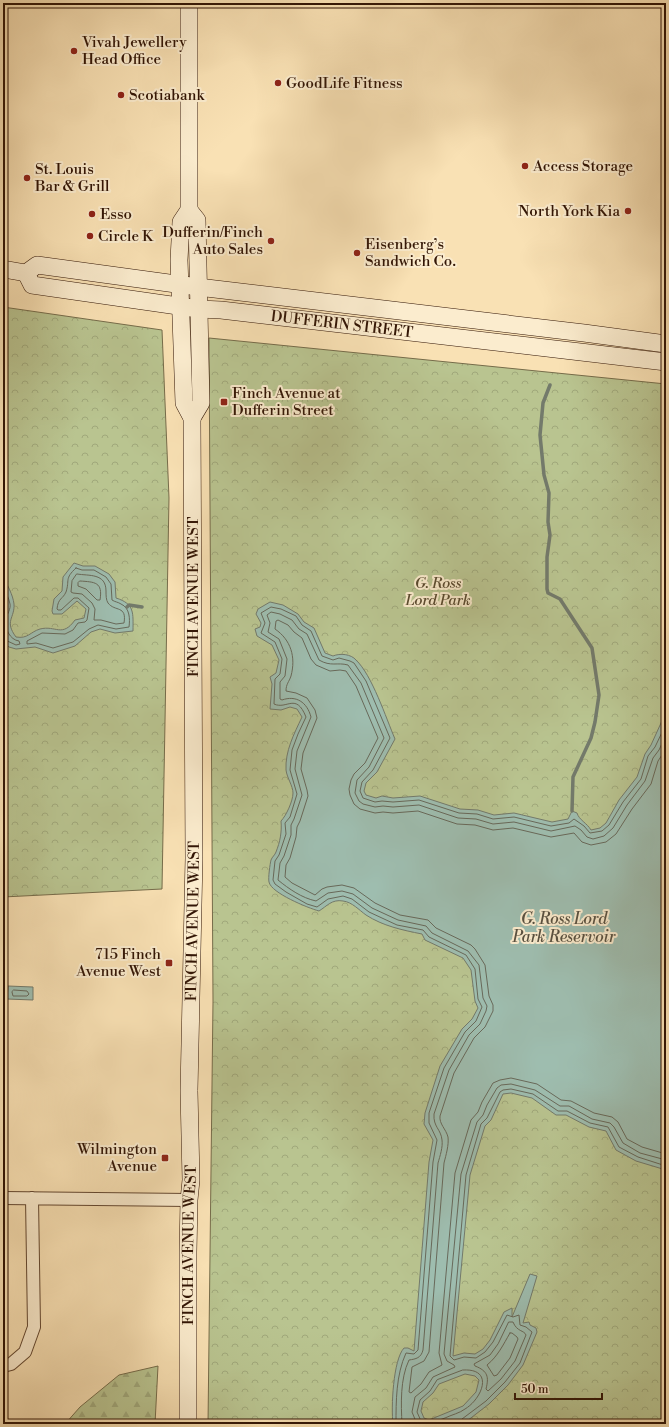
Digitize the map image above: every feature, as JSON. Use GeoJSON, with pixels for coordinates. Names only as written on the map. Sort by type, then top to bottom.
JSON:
{"type":"FeatureCollection","features":[{"type":"Feature","properties":{"kind":"main road","name":"FINCH AVENUE WEST"},"geometry":{"type":"LineString","coordinates":[[188,1424],[190,1180],[189,1098],[194,858],[192,418],[184,403],[179,284],[180,222],[189,210],[189,3]]}},
{"type":"Feature","properties":{"kind":"main road","name":"FINCH AVENUE WEST"},"geometry":{"type":"LineString","coordinates":[[189,210],[197,220],[201,403],[192,418]]}},
{"type":"Feature","properties":{"kind":"main road","name":"DUFFERIN STREET"},"geometry":{"type":"LineString","coordinates":[[666,344],[198,287],[37,265],[26,273],[32,285],[180,305],[199,309],[221,310],[666,362]]}},
{"type":"Feature","properties":{"kind":"main road"},"geometry":{"type":"LineString","coordinates":[[3,269],[26,273]]}},
{"type":"Feature","properties":{"kind":"street"},"geometry":{"type":"LineString","coordinates":[[3,1198],[189,1200]]}},
{"type":"Feature","properties":{"kind":"street"},"geometry":{"type":"LineString","coordinates":[[3,1366],[11,1364],[25,1352],[34,1327],[32,1198]]}},
{"type":"Feature","properties":{"kind":"green space"},"geometry":{"type":"Polygon","coordinates":[[[3,307],[162,330],[169,498],[162,889],[3,897],[3,307]]]}},
{"type":"Feature","properties":{"kind":"green space","name":"G. Ross Lord Park"},"geometry":{"type":"Polygon","coordinates":[[[209,338],[666,384],[666,1424],[208,1424],[213,1001],[209,338]]]}},
{"type":"Feature","properties":{"kind":"green space"},"geometry":{"type":"Polygon","coordinates":[[[158,1366],[155,1424],[65,1424],[80,1407],[119,1375],[158,1366]]]}},
{"type":"Feature","properties":{"kind":"water"},"geometry":{"type":"Polygon","coordinates":[[[74,563],[83,566],[95,566],[109,574],[115,582],[116,598],[127,603],[132,610],[133,631],[115,633],[100,629],[91,632],[75,646],[53,653],[35,647],[16,649],[9,647],[3,642],[3,577],[10,590],[14,604],[10,623],[16,637],[23,637],[37,630],[46,628],[62,630],[75,620],[84,618],[86,609],[77,601],[62,614],[53,614],[52,611],[54,599],[62,591],[63,577],[74,563]]]}},
{"type":"Feature","properties":{"kind":"water","name":"G. Ross Lord Park Reservoir"},"geometry":{"type":"Polygon","coordinates":[[[270,602],[283,605],[298,614],[304,622],[314,628],[325,653],[333,656],[342,654],[351,656],[362,667],[368,676],[395,739],[377,772],[366,783],[364,791],[366,795],[376,798],[382,796],[393,798],[420,796],[460,809],[478,810],[494,815],[514,813],[552,822],[568,819],[572,811],[577,813],[579,818],[591,830],[600,828],[606,823],[619,800],[637,777],[645,754],[651,745],[666,712],[666,1170],[636,1161],[616,1150],[606,1131],[589,1127],[566,1115],[556,1115],[532,1098],[511,1093],[503,1094],[491,1120],[485,1126],[470,1175],[453,1356],[464,1353],[475,1354],[483,1349],[490,1340],[504,1312],[512,1308],[512,1317],[530,1274],[537,1276],[523,1323],[529,1322],[530,1325],[536,1328],[537,1332],[523,1365],[508,1385],[489,1404],[463,1424],[393,1424],[392,1407],[395,1373],[400,1354],[404,1348],[414,1351],[429,1162],[433,1140],[424,1124],[425,1113],[440,1066],[462,1029],[472,1019],[478,1008],[475,1001],[471,970],[463,958],[425,940],[422,934],[386,925],[366,915],[349,903],[336,901],[330,903],[319,911],[291,900],[276,891],[271,886],[269,882],[269,871],[271,860],[276,853],[280,841],[281,821],[289,808],[293,796],[286,770],[287,756],[302,717],[297,709],[290,707],[281,710],[270,709],[272,684],[270,677],[276,673],[279,660],[272,645],[257,636],[255,629],[260,627],[261,623],[256,614],[258,609],[270,602]],[[465,1374],[439,1384],[433,1393],[423,1402],[421,1411],[424,1418],[429,1420],[463,1406],[476,1392],[479,1380],[475,1376],[465,1374]]]}},
{"type":"Feature","properties":{"kind":"water"},"geometry":{"type":"Polygon","coordinates":[[[8,986],[33,987],[33,1000],[7,999],[8,986]]]}},
{"type":"Feature","properties":{"kind":"waterway"},"geometry":{"type":"LineString","coordinates":[[550,385],[543,403],[540,435],[544,475],[549,493],[548,522],[550,535],[547,557],[547,589],[548,593],[560,599],[592,648],[599,695],[591,738],[573,777],[572,811]]}},
{"type":"Feature","properties":{"kind":"waterway"},"geometry":{"type":"LineString","coordinates":[[127,607],[129,605],[142,607]]}},
{"type":"Feature","properties":{"kind":"place","name":"Vivah Jewellery Head Office"},"geometry":{"type":"Point","coordinates":[74,51]}},
{"type":"Feature","properties":{"kind":"place","name":"GoodLife Fitness"},"geometry":{"type":"Point","coordinates":[278,83]}},
{"type":"Feature","properties":{"kind":"place","name":"Scotiabank"},"geometry":{"type":"Point","coordinates":[121,95]}},
{"type":"Feature","properties":{"kind":"place","name":"Access Storage"},"geometry":{"type":"Point","coordinates":[525,166]}},
{"type":"Feature","properties":{"kind":"place","name":"St. Louis Bar & Grill"},"geometry":{"type":"Point","coordinates":[27,178]}},
{"type":"Feature","properties":{"kind":"place","name":"North York Kia"},"geometry":{"type":"Point","coordinates":[628,211]}},
{"type":"Feature","properties":{"kind":"place","name":"Esso"},"geometry":{"type":"Point","coordinates":[92,214]}},
{"type":"Feature","properties":{"kind":"place","name":"Circle K"},"geometry":{"type":"Point","coordinates":[90,236]}},
{"type":"Feature","properties":{"kind":"place","name":"Dufferin/Finch Auto Sales"},"geometry":{"type":"Point","coordinates":[271,241]}},
{"type":"Feature","properties":{"kind":"place","name":"Eisenberg’s Sandwich Co."},"geometry":{"type":"Point","coordinates":[357,253]}},
{"type":"Feature","properties":{"kind":"place","name":"Finch Avenue at Dufferin Street"},"geometry":{"type":"Point","coordinates":[224,402]}},
{"type":"Feature","properties":{"kind":"place","name":"715 Finch Avenue West"},"geometry":{"type":"Point","coordinates":[169,963]}},
{"type":"Feature","properties":{"kind":"place","name":"Wilmington Avenue"},"geometry":{"type":"Point","coordinates":[165,1158]}}]}
